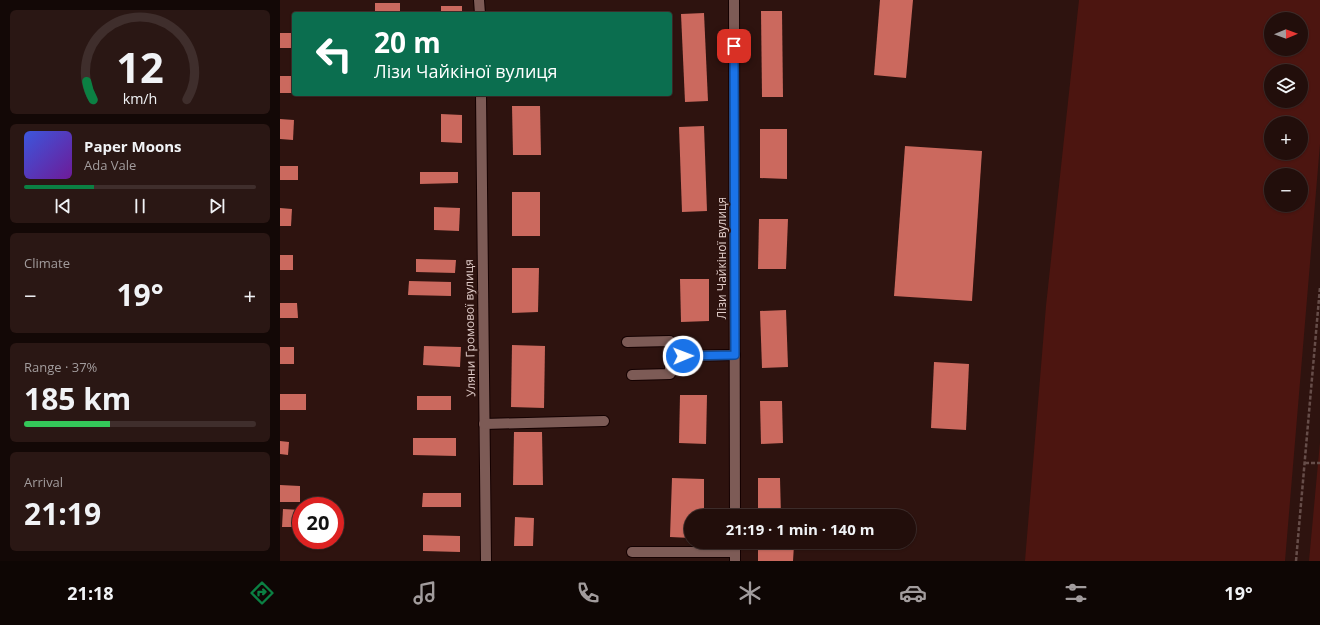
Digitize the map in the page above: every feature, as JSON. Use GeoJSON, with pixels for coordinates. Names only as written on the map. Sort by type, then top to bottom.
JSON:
{"type":"FeatureCollection","features":[{"type":"Feature","properties":{"kind":"street"},"geometry":{"type":"LineString","coordinates":[[480,0],[480,12]]}},
{"type":"Feature","properties":{"kind":"street","name":"Лізи Чайкіної вулиця"},"geometry":{"type":"LineString","coordinates":[[734,0],[735,509]]}},
{"type":"Feature","properties":{"kind":"street","name":"Уляни Громової вулиця"},"geometry":{"type":"LineString","coordinates":[[480,96],[486,561]]}},
{"type":"Feature","properties":{"kind":"street"},"geometry":{"type":"LineString","coordinates":[[627,342],[670,341],[670,374],[632,375]]}},
{"type":"Feature","properties":{"kind":"street"},"geometry":{"type":"LineString","coordinates":[[670,356],[735,355]]}},
{"type":"Feature","properties":{"kind":"street"},"geometry":{"type":"LineString","coordinates":[[484,424],[604,421]]}},
{"type":"Feature","properties":{"kind":"street"},"geometry":{"type":"LineString","coordinates":[[632,552],[735,552]]}},
{"type":"Feature","properties":{"kind":"path"},"geometry":{"type":"LineString","coordinates":[[1296,561],[1320,288]]}},
{"type":"Feature","properties":{"kind":"path"},"geometry":{"type":"LineString","coordinates":[[1305,463],[1320,463]]}},
{"type":"Feature","properties":{"kind":"shaded area"},"geometry":{"type":"Polygon","coordinates":[[[1079,0],[1320,0],[1320,144],[1285,561],[1025,561],[1046,306],[1079,0]]]}},
{"type":"Feature","properties":{"kind":"shaded area"},"geometry":{"type":"Polygon","coordinates":[[[1320,442],[1320,561],[1309,561],[1320,442]]]}},
{"type":"Feature","properties":{"kind":"building"},"geometry":{"type":"Polygon","coordinates":[[[880,0],[913,0],[906,78],[874,75],[880,0]]]}},
{"type":"Feature","properties":{"kind":"building"},"geometry":{"type":"Polygon","coordinates":[[[375,3],[400,3],[400,12],[375,12],[375,3]]]}},
{"type":"Feature","properties":{"kind":"building"},"geometry":{"type":"Polygon","coordinates":[[[441,6],[462,6],[462,12],[441,12],[441,6]]]}},
{"type":"Feature","properties":{"kind":"building"},"geometry":{"type":"Polygon","coordinates":[[[761,11],[782,11],[783,97],[762,97],[761,11]]]}},
{"type":"Feature","properties":{"kind":"building"},"geometry":{"type":"Polygon","coordinates":[[[704,13],[708,101],[685,102],[681,14],[704,13]]]}},
{"type":"Feature","properties":{"kind":"building"},"geometry":{"type":"Polygon","coordinates":[[[280,33],[292,33],[292,48],[280,48],[280,33]]]}},
{"type":"Feature","properties":{"kind":"building"},"geometry":{"type":"Polygon","coordinates":[[[280,76],[292,76],[292,93],[280,93],[280,76]]]}},
{"type":"Feature","properties":{"kind":"building"},"geometry":{"type":"Polygon","coordinates":[[[512,106],[540,106],[541,155],[513,155],[512,106]]]}},
{"type":"Feature","properties":{"kind":"building"},"geometry":{"type":"Polygon","coordinates":[[[441,114],[462,115],[462,143],[441,142],[441,114]]]}},
{"type":"Feature","properties":{"kind":"building"},"geometry":{"type":"Polygon","coordinates":[[[280,119],[294,120],[293,140],[280,139],[280,119]]]}},
{"type":"Feature","properties":{"kind":"building"},"geometry":{"type":"Polygon","coordinates":[[[704,126],[707,211],[682,212],[679,127],[704,126]]]}},
{"type":"Feature","properties":{"kind":"building"},"geometry":{"type":"Polygon","coordinates":[[[760,129],[787,129],[787,179],[760,178],[760,129]]]}},
{"type":"Feature","properties":{"kind":"building"},"geometry":{"type":"Polygon","coordinates":[[[905,146],[982,151],[972,301],[894,296],[905,146]]]}},
{"type":"Feature","properties":{"kind":"building"},"geometry":{"type":"Polygon","coordinates":[[[280,166],[298,166],[298,180],[280,180],[280,166]]]}},
{"type":"Feature","properties":{"kind":"building"},"geometry":{"type":"Polygon","coordinates":[[[420,172],[458,172],[458,183],[420,184],[420,172]]]}},
{"type":"Feature","properties":{"kind":"building"},"geometry":{"type":"Polygon","coordinates":[[[512,192],[540,192],[540,236],[512,236],[512,192]]]}},
{"type":"Feature","properties":{"kind":"building"},"geometry":{"type":"Polygon","coordinates":[[[434,207],[460,208],[459,231],[434,230],[434,207]]]}},
{"type":"Feature","properties":{"kind":"building"},"geometry":{"type":"Polygon","coordinates":[[[280,208],[292,209],[291,226],[280,226],[280,208]]]}},
{"type":"Feature","properties":{"kind":"building"},"geometry":{"type":"Polygon","coordinates":[[[759,219],[788,219],[786,269],[758,269],[759,219]]]}},
{"type":"Feature","properties":{"kind":"building"},"geometry":{"type":"Polygon","coordinates":[[[280,255],[293,255],[293,270],[280,270],[280,255]]]}},
{"type":"Feature","properties":{"kind":"building"},"geometry":{"type":"Polygon","coordinates":[[[416,259],[456,260],[455,273],[416,272],[416,259]]]}},
{"type":"Feature","properties":{"kind":"building"},"geometry":{"type":"Polygon","coordinates":[[[512,268],[539,268],[538,312],[512,313],[512,268]]]}},
{"type":"Feature","properties":{"kind":"building"},"geometry":{"type":"Polygon","coordinates":[[[680,279],[709,279],[709,321],[681,322],[680,279]]]}},
{"type":"Feature","properties":{"kind":"building"},"geometry":{"type":"Polygon","coordinates":[[[409,281],[451,282],[451,296],[408,295],[409,281]]]}},
{"type":"Feature","properties":{"kind":"building"},"geometry":{"type":"Polygon","coordinates":[[[280,303],[297,303],[298,318],[280,318],[280,303]]]}},
{"type":"Feature","properties":{"kind":"building"},"geometry":{"type":"Polygon","coordinates":[[[786,310],[788,367],[762,368],[760,311],[786,310]]]}},
{"type":"Feature","properties":{"kind":"building"},"geometry":{"type":"Polygon","coordinates":[[[512,345],[545,346],[544,408],[511,407],[512,345]]]}},
{"type":"Feature","properties":{"kind":"building"},"geometry":{"type":"Polygon","coordinates":[[[424,346],[461,347],[460,367],[423,365],[424,346]]]}},
{"type":"Feature","properties":{"kind":"building"},"geometry":{"type":"Polygon","coordinates":[[[280,347],[294,347],[294,364],[280,364],[280,347]]]}},
{"type":"Feature","properties":{"kind":"building"},"geometry":{"type":"Polygon","coordinates":[[[934,362],[969,364],[966,430],[931,428],[934,362]]]}},
{"type":"Feature","properties":{"kind":"building"},"geometry":{"type":"Polygon","coordinates":[[[280,394],[306,394],[306,410],[280,410],[280,394]]]}},
{"type":"Feature","properties":{"kind":"building"},"geometry":{"type":"Polygon","coordinates":[[[680,395],[707,395],[706,444],[679,443],[680,395]]]}},
{"type":"Feature","properties":{"kind":"building"},"geometry":{"type":"Polygon","coordinates":[[[417,396],[451,396],[451,410],[417,410],[417,396]]]}},
{"type":"Feature","properties":{"kind":"building"},"geometry":{"type":"Polygon","coordinates":[[[760,401],[782,401],[783,443],[761,444],[760,401]]]}},
{"type":"Feature","properties":{"kind":"building"},"geometry":{"type":"Polygon","coordinates":[[[514,432],[542,432],[543,485],[513,485],[514,432]]]}},
{"type":"Feature","properties":{"kind":"building"},"geometry":{"type":"Polygon","coordinates":[[[413,438],[456,438],[456,456],[413,455],[413,438]]]}},
{"type":"Feature","properties":{"kind":"building"},"geometry":{"type":"Polygon","coordinates":[[[280,441],[289,442],[288,455],[280,454],[280,441]]]}},
{"type":"Feature","properties":{"kind":"building"},"geometry":{"type":"Polygon","coordinates":[[[672,478],[704,479],[704,509],[684,509],[684,538],[670,537],[672,478]]]}},
{"type":"Feature","properties":{"kind":"building"},"geometry":{"type":"Polygon","coordinates":[[[758,478],[780,478],[781,509],[758,509],[758,478]]]}},
{"type":"Feature","properties":{"kind":"building"},"geometry":{"type":"Polygon","coordinates":[[[280,485],[300,486],[300,497],[292,497],[292,502],[280,502],[280,485]]]}},
{"type":"Feature","properties":{"kind":"building"},"geometry":{"type":"Polygon","coordinates":[[[423,493],[461,493],[461,507],[422,507],[423,493]]]}},
{"type":"Feature","properties":{"kind":"building"},"geometry":{"type":"Polygon","coordinates":[[[283,509],[292,510],[292,527],[282,527],[283,509]]]}},
{"type":"Feature","properties":{"kind":"building"},"geometry":{"type":"Polygon","coordinates":[[[515,517],[534,518],[533,546],[514,546],[515,517]]]}},
{"type":"Feature","properties":{"kind":"building"},"geometry":{"type":"Polygon","coordinates":[[[423,535],[460,536],[460,552],[423,551],[423,535]]]}},
{"type":"Feature","properties":{"kind":"building"},"geometry":{"type":"Polygon","coordinates":[[[758,549],[794,549],[793,561],[758,561],[758,549]]]}},
{"type":"Feature","properties":{"kind":"route"},"geometry":{"type":"LineString","coordinates":[[683,356],[735,355],[734,46]]}}]}
